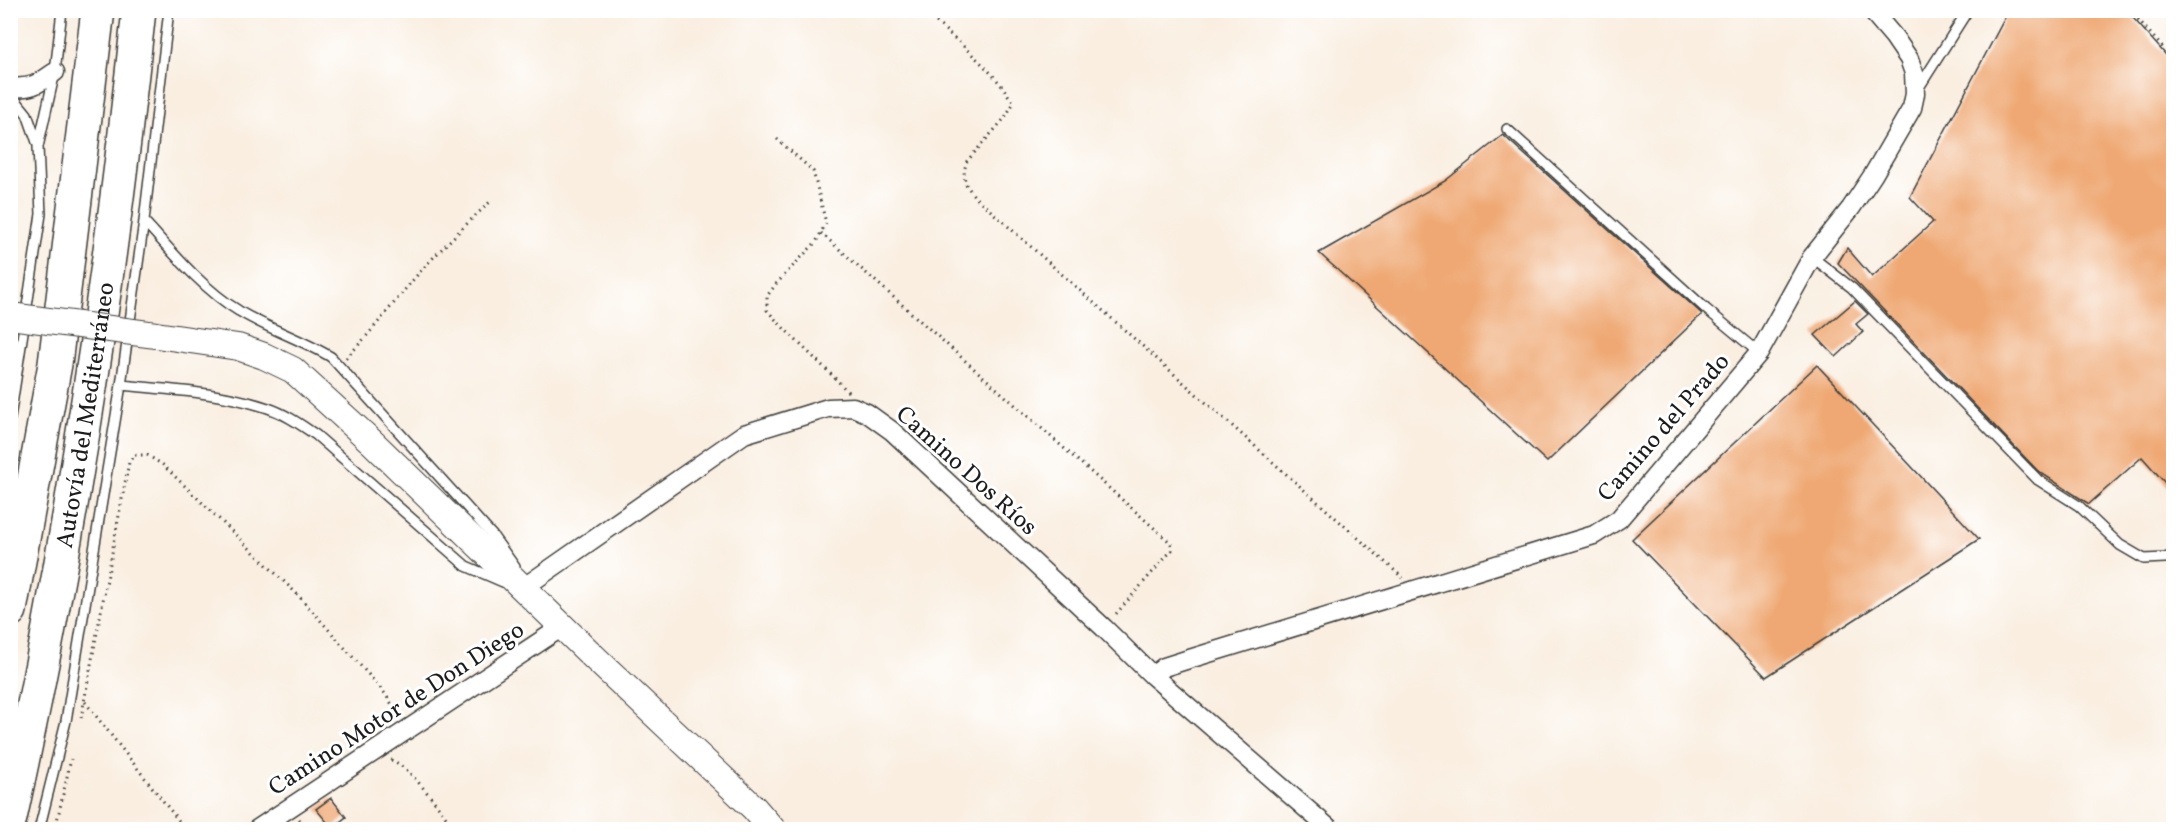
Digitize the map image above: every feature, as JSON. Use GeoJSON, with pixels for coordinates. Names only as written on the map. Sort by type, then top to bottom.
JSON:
{"type":"FeatureCollection","features":[{"type":"Feature","properties":{"kind":"highway","name":"Autovía del Mediterráneo"},"geometry":{"type":"LineString","coordinates":[[10,610],[54,364],[98,10]]}},
{"type":"Feature","properties":{"kind":"highway","name":"Autovía del Mediterráneo"},"geometry":{"type":"LineString","coordinates":[[10,818],[54,606],[93,378],[113,234],[139,10]]}},
{"type":"Feature","properties":{"kind":"main road"},"geometry":{"type":"LineString","coordinates":[[10,316],[238,347],[293,370],[373,443],[562,627],[754,808],[773,830]]}},
{"type":"Feature","properties":{"kind":"street","name":"Camino del Prado"},"geometry":{"type":"LineString","coordinates":[[1153,676],[1164,667],[1594,535],[1619,519],[1758,353],[1812,257],[1874,176],[1912,108],[1915,94],[1914,73],[1909,59],[1871,10]]}},
{"type":"Feature","properties":{"kind":"street"},"geometry":{"type":"LineString","coordinates":[[10,87],[24,88],[37,85],[55,72]]}},
{"type":"Feature","properties":{"kind":"street","name":"Camino Dos Ríos"},"geometry":{"type":"LineString","coordinates":[[523,588],[744,434],[828,408],[854,406],[867,412],[892,431],[1153,676],[1331,830]]}},
{"type":"Feature","properties":{"kind":"street","name":"Camino Motor de Don Diego"},"geometry":{"type":"LineString","coordinates":[[256,830],[562,627]]}},
{"type":"Feature","properties":{"kind":"lane"},"geometry":{"type":"LineString","coordinates":[[10,418],[41,214],[38,147],[55,72],[62,10]]}},
{"type":"Feature","properties":{"kind":"lane"},"geometry":{"type":"LineString","coordinates":[[39,830],[66,721],[121,385],[144,221],[169,10]]}},
{"type":"Feature","properties":{"kind":"lane"},"geometry":{"type":"LineString","coordinates":[[1915,94],[1968,10]]}},
{"type":"Feature","properties":{"kind":"lane"},"geometry":{"type":"LineString","coordinates":[[10,93],[27,114],[38,147]]}},
{"type":"Feature","properties":{"kind":"lane"},"geometry":{"type":"LineString","coordinates":[[1507,129],[1758,353]]}},
{"type":"Feature","properties":{"kind":"lane"},"geometry":{"type":"LineString","coordinates":[[144,221],[222,300],[240,313],[309,344],[331,357],[492,535],[514,564],[523,588]]}},
{"type":"Feature","properties":{"kind":"lane"},"geometry":{"type":"LineString","coordinates":[[1812,257],[1852,288],[2038,480],[2079,506],[2120,545],[2144,559],[2174,555]]}},
{"type":"Feature","properties":{"kind":"lane"},"geometry":{"type":"LineString","coordinates":[[121,385],[224,397],[268,408],[296,421],[316,435],[466,566],[499,581],[523,588]]}},
{"type":"Feature","properties":{"kind":"path"},"geometry":{"type":"LineString","coordinates":[[924,10],[992,75],[1007,91],[1013,104],[1005,119],[967,161],[963,171],[965,183],[974,196],[1416,589]]}},
{"type":"Feature","properties":{"kind":"path"},"geometry":{"type":"LineString","coordinates":[[2130,10],[2163,48]]}},
{"type":"Feature","properties":{"kind":"path"},"geometry":{"type":"LineString","coordinates":[[777,140],[813,171],[826,223],[816,242],[767,296],[767,310],[786,333],[828,370],[867,412]]}},
{"type":"Feature","properties":{"kind":"path"},"geometry":{"type":"LineString","coordinates":[[338,366],[358,346],[418,275],[469,220],[490,202]]}},
{"type":"Feature","properties":{"kind":"path"},"geometry":{"type":"LineString","coordinates":[[821,233],[1171,543],[1172,550],[1104,628]]}},
{"type":"Feature","properties":{"kind":"path"},"geometry":{"type":"LineString","coordinates":[[78,729],[129,462],[134,455],[147,455],[163,465],[297,594],[383,691],[408,729]]}},
{"type":"Feature","properties":{"kind":"path"},"geometry":{"type":"LineString","coordinates":[[84,700],[186,830]]}},
{"type":"Feature","properties":{"kind":"path"},"geometry":{"type":"LineString","coordinates":[[54,830],[73,751]]}},
{"type":"Feature","properties":{"kind":"path"},"geometry":{"type":"LineString","coordinates":[[382,759],[393,760],[400,765],[456,830]]}},
{"type":"Feature","properties":{"kind":"path"},"geometry":{"type":"LineString","coordinates":[[290,806],[307,830]]}},
{"type":"Feature","properties":{"kind":"building"},"geometry":{"type":"Polygon","coordinates":[[[2009,10],[2126,10],[2174,64],[2174,493],[2142,457],[2089,504],[2038,471],[1838,263],[1847,248],[1872,277],[1933,222],[1910,197],[2009,10]]]}},
{"type":"Feature","properties":{"kind":"building"},"geometry":{"type":"Polygon","coordinates":[[[1503,135],[1702,314],[1547,462],[1319,253],[1445,181],[1503,135]]]}},
{"type":"Feature","properties":{"kind":"building"},"geometry":{"type":"Polygon","coordinates":[[[1855,301],[1868,314],[1856,324],[1863,332],[1836,357],[1815,335],[1855,301]]]}},
{"type":"Feature","properties":{"kind":"building"},"geometry":{"type":"Polygon","coordinates":[[[1817,365],[1979,539],[1766,677],[1632,539],[1817,365]]]}},
{"type":"Feature","properties":{"kind":"building"},"geometry":{"type":"Polygon","coordinates":[[[331,798],[346,817],[332,828],[316,809],[331,798]]]}}]}
